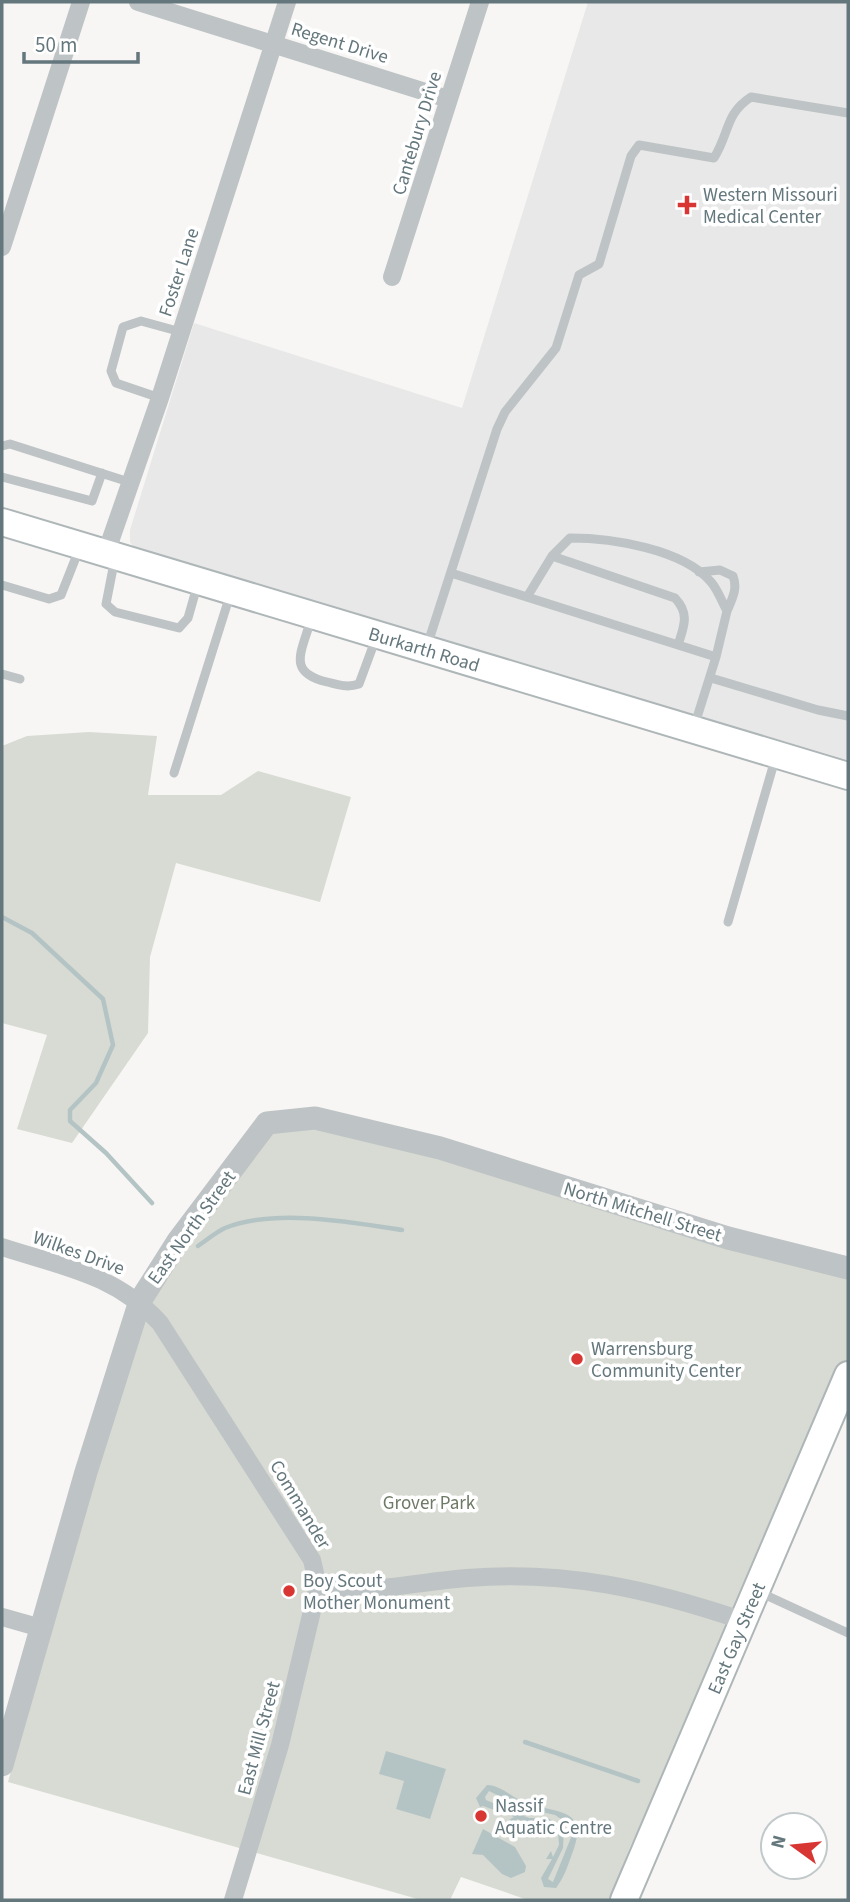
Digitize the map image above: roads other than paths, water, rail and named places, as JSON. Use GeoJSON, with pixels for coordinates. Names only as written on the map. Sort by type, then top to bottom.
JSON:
{"type":"FeatureCollection","features":[{"type":"Feature","properties":{"kind":"main road","name":"Burkarth Road"},"geometry":{"type":"LineString","coordinates":[[5,526],[199,580],[848,776]]}},
{"type":"Feature","properties":{"kind":"main road","name":"East Gay Street"},"geometry":{"type":"LineString","coordinates":[[624,1900],[741,1620],[848,1375]]}},
{"type":"Feature","properties":{"kind":"street"},"geometry":{"type":"LineString","coordinates":[[2,247],[81,2]]}},
{"type":"Feature","properties":{"kind":"street","name":"Regent Drive"},"geometry":{"type":"LineString","coordinates":[[138,2],[448,99]]}},
{"type":"Feature","properties":{"kind":"street","name":"Foster Lane"},"geometry":{"type":"LineString","coordinates":[[111,555],[129,482],[160,398],[287,2]]}},
{"type":"Feature","properties":{"kind":"street","name":"Cantebury Drive"},"geometry":{"type":"LineString","coordinates":[[392,277],[480,2]]}},
{"type":"Feature","properties":{"kind":"street","name":"East North Street"},"geometry":{"type":"LineString","coordinates":[[2,1765],[140,1301],[178,1241],[267,1124],[315,1118],[440,1148]]}},
{"type":"Feature","properties":{"kind":"street","name":"North Mitchell Street"},"geometry":{"type":"LineString","coordinates":[[440,1148],[728,1238],[848,1268]]}},
{"type":"Feature","properties":{"kind":"street","name":"Wilkes Drive"},"geometry":{"type":"LineString","coordinates":[[2,1247],[112,1283],[140,1301]]}},
{"type":"Feature","properties":{"kind":"street","name":"Commander"},"geometry":{"type":"LineString","coordinates":[[140,1301],[160,1323],[301,1538],[312,1560],[318,1586]]}},
{"type":"Feature","properties":{"kind":"street"},"geometry":{"type":"LineString","coordinates":[[318,1586],[364,1590],[467,1578],[564,1577],[633,1587],[741,1620]]}},
{"type":"Feature","properties":{"kind":"street","name":"East Mill Street"},"geometry":{"type":"LineString","coordinates":[[233,1900],[280,1745],[318,1586]]}},
{"type":"Feature","properties":{"kind":"street"},"geometry":{"type":"LineString","coordinates":[[2,1617],[41,1628]]}},
{"type":"Feature","properties":{"kind":"lane"},"geometry":{"type":"LineString","coordinates":[[427,648],[496,429],[505,412],[556,348],[579,275],[599,264],[631,156],[639,145],[714,158],[723,144],[734,108],[751,97],[848,113]]}},
{"type":"Feature","properties":{"kind":"lane"},"geometry":{"type":"LineString","coordinates":[[160,398],[116,383],[111,371],[123,327],[141,321],[181,332]]}},
{"type":"Feature","properties":{"kind":"lane"},"geometry":{"type":"LineString","coordinates":[[2,446],[10,444],[129,482]]}},
{"type":"Feature","properties":{"kind":"lane"},"geometry":{"type":"LineString","coordinates":[[2,477],[84,502],[92,501],[102,473]]}},
{"type":"Feature","properties":{"kind":"lane"},"geometry":{"type":"LineString","coordinates":[[527,597],[552,556],[570,538],[600,538],[643,548],[689,564],[712,583],[727,611]]}},
{"type":"Feature","properties":{"kind":"lane"},"geometry":{"type":"LineString","coordinates":[[2,584],[49,599],[61,595],[80,545]]}},
{"type":"Feature","properties":{"kind":"lane"},"geometry":{"type":"LineString","coordinates":[[111,555],[106,604],[115,612],[179,628],[188,618],[199,580]]}},
{"type":"Feature","properties":{"kind":"lane"},"geometry":{"type":"LineString","coordinates":[[552,556],[675,598],[684,608],[686,620],[678,645]]}},
{"type":"Feature","properties":{"kind":"lane"},"geometry":{"type":"LineString","coordinates":[[694,728],[711,678],[736,583],[733,576],[720,570],[699,572]]}},
{"type":"Feature","properties":{"kind":"lane"},"geometry":{"type":"LineString","coordinates":[[451,573],[716,657]]}},
{"type":"Feature","properties":{"kind":"lane"},"geometry":{"type":"LineString","coordinates":[[174,773],[231,590]]}},
{"type":"Feature","properties":{"kind":"lane"},"geometry":{"type":"LineString","coordinates":[[312,614],[299,663],[303,674],[310,678],[349,688],[359,684],[377,633]]}},
{"type":"Feature","properties":{"kind":"lane"},"geometry":{"type":"LineString","coordinates":[[2,674],[20,679]]}},
{"type":"Feature","properties":{"kind":"lane"},"geometry":{"type":"LineString","coordinates":[[711,678],[818,710],[848,716]]}},
{"type":"Feature","properties":{"kind":"lane"},"geometry":{"type":"LineString","coordinates":[[728,922],[777,754]]}},
{"type":"Feature","properties":{"kind":"lane"},"geometry":{"type":"LineString","coordinates":[[754,1591],[848,1633]]}},
{"type":"Feature","properties":{"kind":"waterway"},"geometry":{"type":"LineString","coordinates":[[2,917],[32,933],[103,999],[113,1045],[96,1083],[70,1110],[70,1121],[106,1153],[152,1203]]}},
{"type":"Feature","properties":{"kind":"waterway"},"geometry":{"type":"LineString","coordinates":[[198,1246],[225,1228],[266,1219],[313,1219],[402,1230]]}},
{"type":"Feature","properties":{"kind":"waterway"},"geometry":{"type":"LineString","coordinates":[[525,1742],[638,1781]]}},
{"type":"Feature","properties":{"kind":"place","name":"Western Missouri Medical Center"},"geometry":{"type":"Point","coordinates":[687,205]}},
{"type":"Feature","properties":{"kind":"place","name":"Warrensburg Community Center"},"geometry":{"type":"Point","coordinates":[577,1359]}},
{"type":"Feature","properties":{"kind":"place","name":"Boy Scout Mother Monument"},"geometry":{"type":"Point","coordinates":[289,1591]}},
{"type":"Feature","properties":{"kind":"place","name":"Nassif Aquatic Centre"},"geometry":{"type":"Point","coordinates":[481,1816]}},
{"type":"Feature","properties":{"kind":"park label","name":"Grover Park"},"geometry":{"type":"Point","coordinates":[429,1502]}}]}
